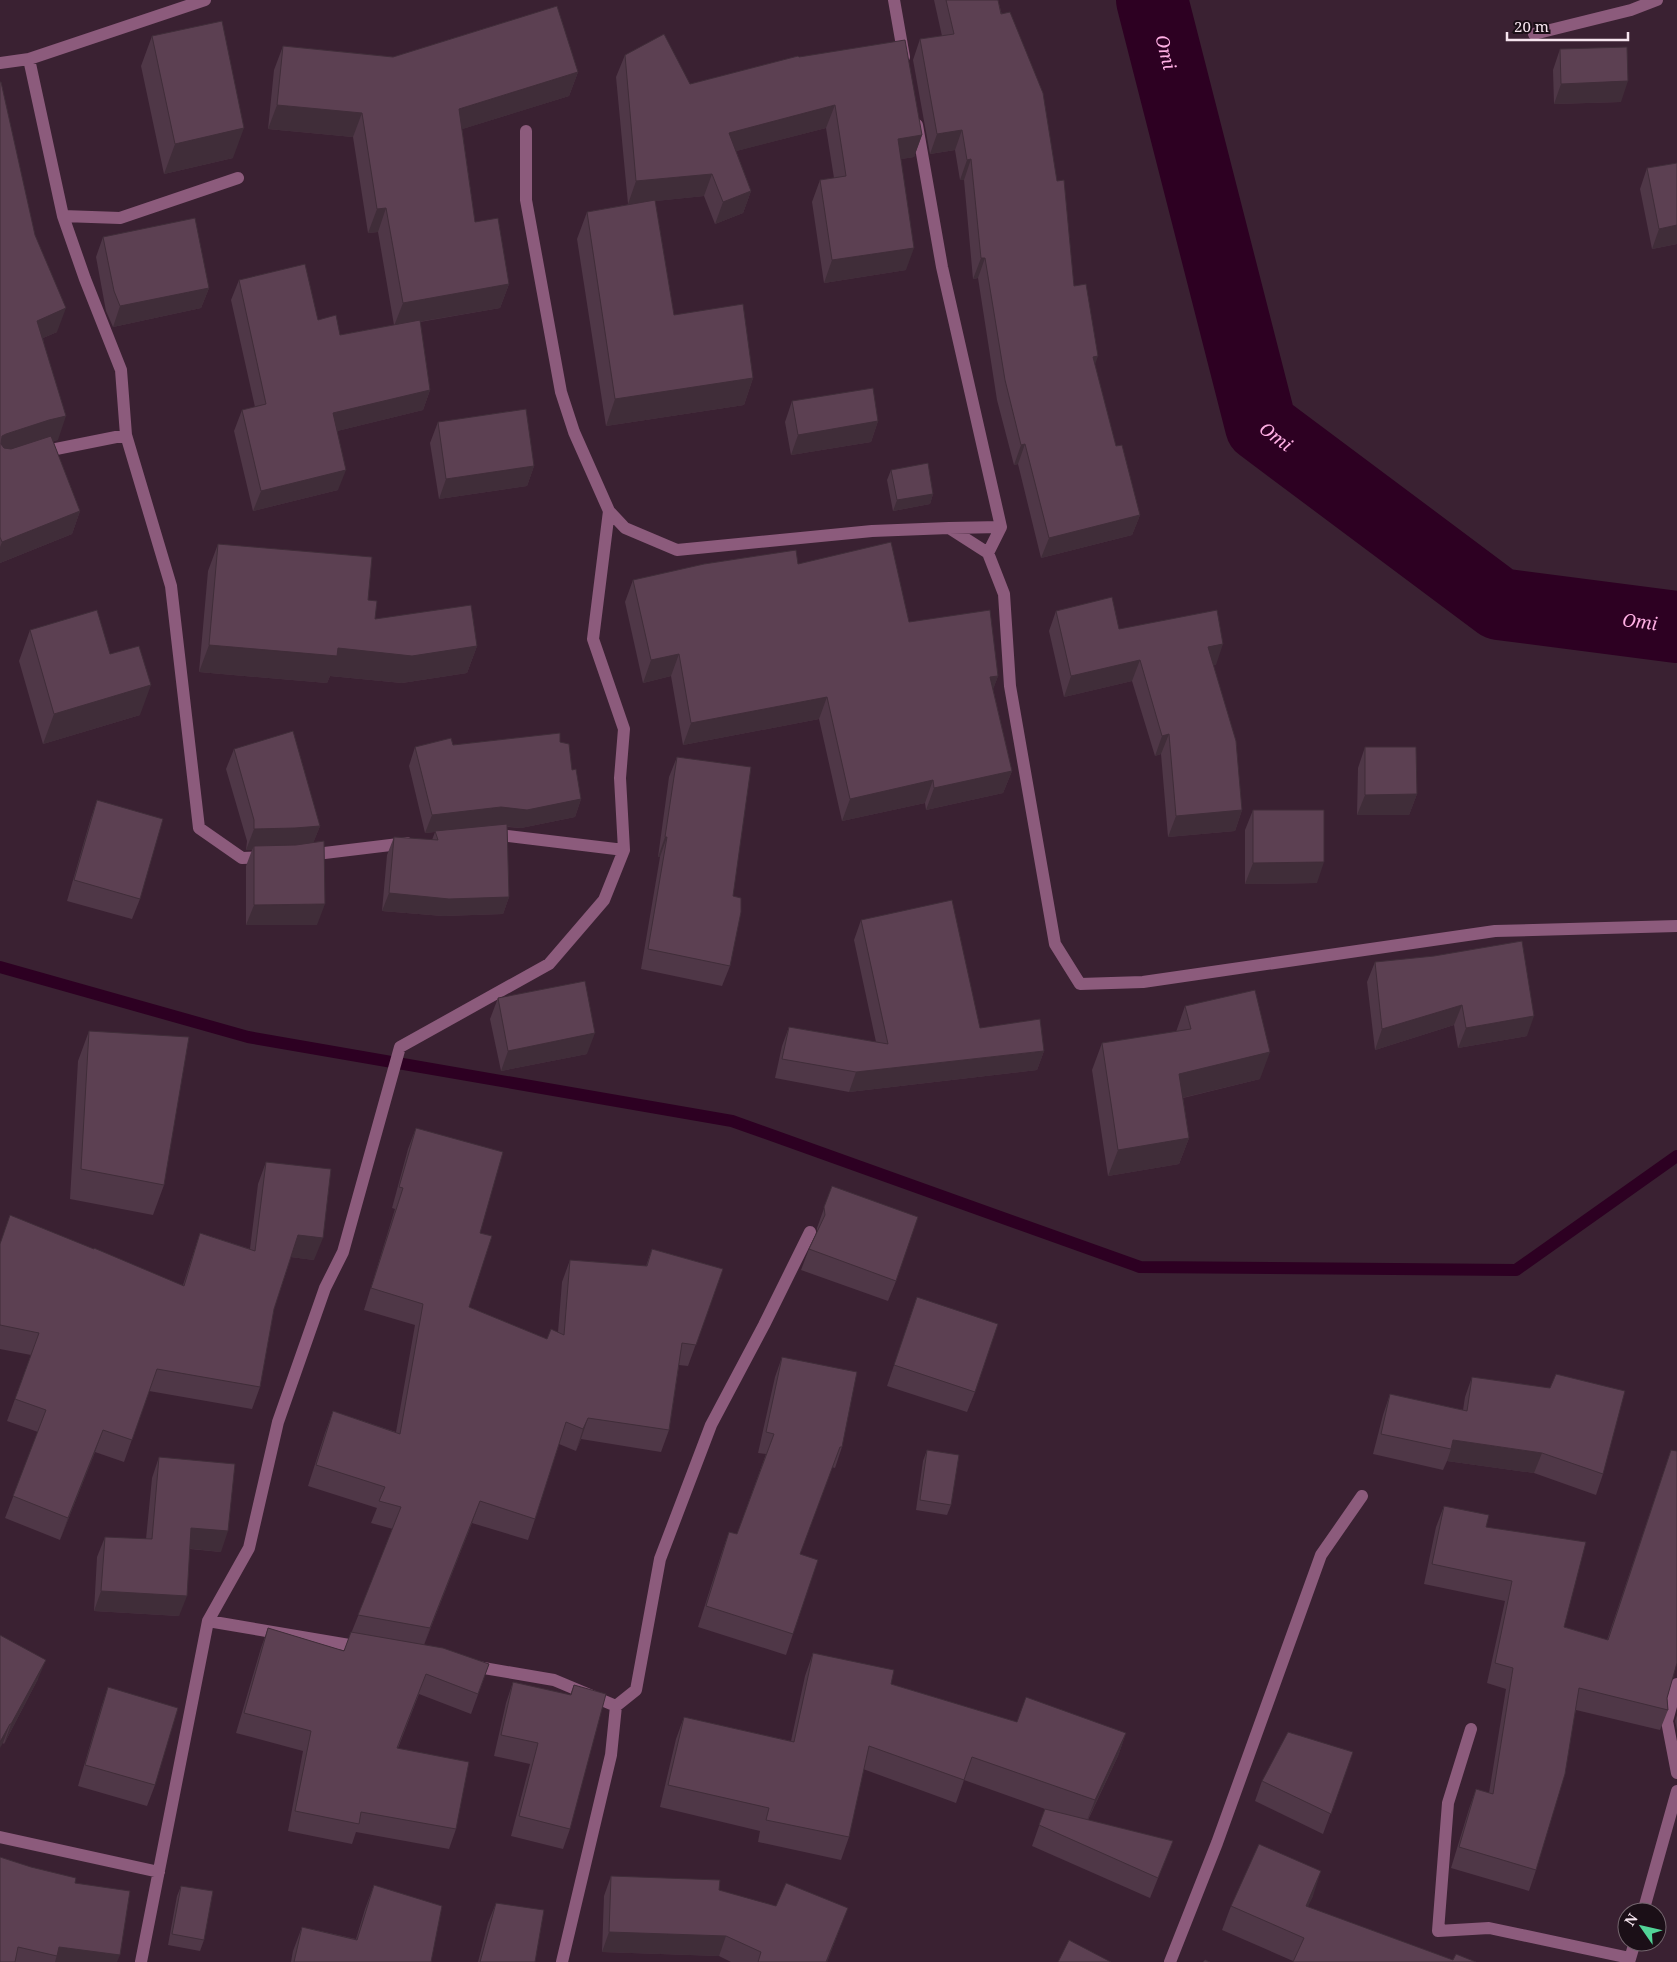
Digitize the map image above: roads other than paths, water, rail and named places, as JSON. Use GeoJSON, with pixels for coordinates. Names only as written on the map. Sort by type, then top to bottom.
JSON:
{"type":"FeatureCollection","features":[{"type":"Feature","properties":{"kind":"street"},"geometry":{"type":"LineString","coordinates":[[0,63],[29,59],[205,0]]}},
{"type":"Feature","properties":{"kind":"street"},"geometry":{"type":"LineString","coordinates":[[894,0],[907,73]]}},
{"type":"Feature","properties":{"kind":"street"},"geometry":{"type":"LineString","coordinates":[[1534,34],[1631,10],[1657,0]]}},
{"type":"Feature","properties":{"kind":"street"},"geometry":{"type":"LineString","coordinates":[[29,59],[63,216],[85,279],[121,370],[126,435],[171,586],[199,828],[242,858],[279,857]]}},
{"type":"Feature","properties":{"kind":"street"},"geometry":{"type":"LineString","coordinates":[[914,112],[942,267],[1000,527],[988,553]]}},
{"type":"Feature","properties":{"kind":"street"},"geometry":{"type":"LineString","coordinates":[[526,131],[526,200],[560,392],[574,432],[609,511],[625,528],[677,550],[872,531],[1000,527]]}},
{"type":"Feature","properties":{"kind":"street"},"geometry":{"type":"LineString","coordinates":[[63,216],[120,218],[238,178]]}},
{"type":"Feature","properties":{"kind":"street"},"geometry":{"type":"LineString","coordinates":[[26,457],[43,451],[126,435]]}},
{"type":"Feature","properties":{"kind":"street"},"geometry":{"type":"LineString","coordinates":[[140,1962],[208,1621],[249,1548],[278,1422],[325,1288],[343,1252],[400,1046],[549,964],[604,900],[624,850],[620,778],[624,729],[593,639],[609,511]]}},
{"type":"Feature","properties":{"kind":"street"},"geometry":{"type":"LineString","coordinates":[[949,528],[988,553],[1004,594],[1010,686],[1055,944],[1080,984],[1143,982],[1494,931],[1677,926]]}},
{"type":"Feature","properties":{"kind":"street"},"geometry":{"type":"LineString","coordinates":[[476,835],[495,833],[624,850]]}},
{"type":"Feature","properties":{"kind":"street"},"geometry":{"type":"LineString","coordinates":[[298,856],[416,842]]}},
{"type":"Feature","properties":{"kind":"street"},"geometry":{"type":"LineString","coordinates":[[562,1962],[611,1755],[616,1706],[636,1690],[660,1558],[711,1425],[810,1232]]}},
{"type":"Feature","properties":{"kind":"street"},"geometry":{"type":"LineString","coordinates":[[1170,1962],[1217,1842],[1321,1555],[1362,1496]]}},
{"type":"Feature","properties":{"kind":"street"},"geometry":{"type":"LineString","coordinates":[[208,1621],[371,1649]]}},
{"type":"Feature","properties":{"kind":"street"},"geometry":{"type":"LineString","coordinates":[[458,1664],[554,1680],[616,1706]]}},
{"type":"Feature","properties":{"kind":"street"},"geometry":{"type":"LineString","coordinates":[[1677,1684],[1667,1721],[1677,1772]]}},
{"type":"Feature","properties":{"kind":"street"},"geometry":{"type":"LineString","coordinates":[[1471,1729],[1448,1803],[1438,1931],[1489,1928],[1629,1960]]}},
{"type":"Feature","properties":{"kind":"street"},"geometry":{"type":"LineString","coordinates":[[1646,1902],[1677,1791]]}},
{"type":"Feature","properties":{"kind":"street"},"geometry":{"type":"LineString","coordinates":[[0,1837],[159,1872]]}},
{"type":"Feature","properties":{"kind":"waterway","name":"Omi"},"geometry":{"type":"LineString","coordinates":[[1152,0],[1261,426],[1499,604],[1677,627]]}},
{"type":"Feature","properties":{"kind":"waterway"},"geometry":{"type":"LineString","coordinates":[[0,967],[248,1037],[732,1121],[1140,1267],[1516,1270],[1677,1156]]}}]}
